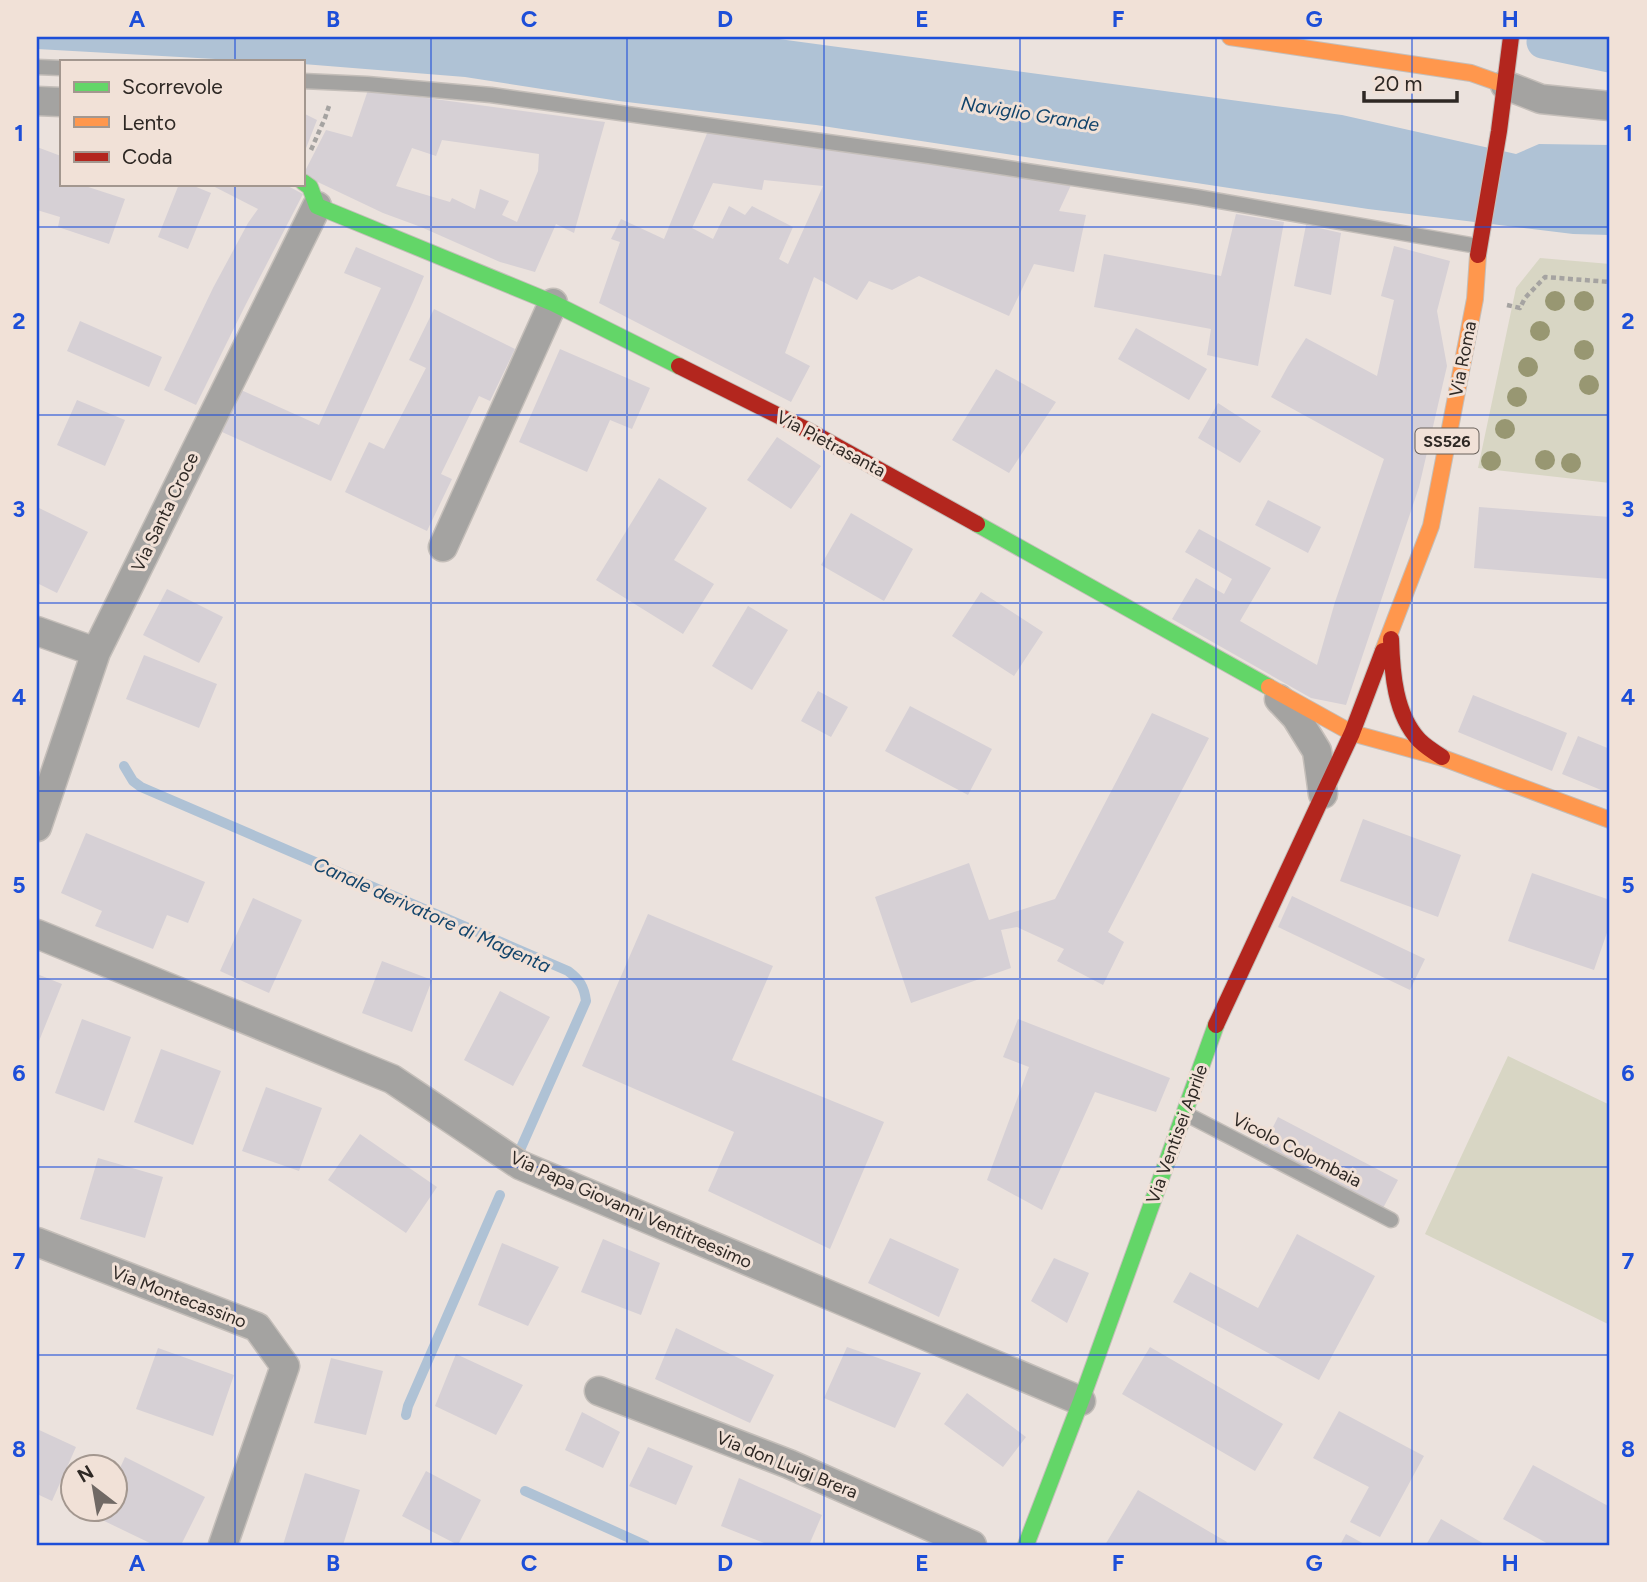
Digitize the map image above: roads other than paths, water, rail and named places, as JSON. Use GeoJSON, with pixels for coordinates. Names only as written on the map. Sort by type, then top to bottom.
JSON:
{"type":"FeatureCollection","features":[{"type":"Feature","properties":{"kind":"main road"},"geometry":{"type":"LineString","coordinates":[[1230,37],[1471,73],[1505,85]]}},
{"type":"Feature","properties":{"kind":"main road","name":"SS526"},"geometry":{"type":"LineString","coordinates":[[1479,246],[1500,123],[1511,37]]}},
{"type":"Feature","properties":{"kind":"main road","name":"Via Pietrasanta"},"geometry":{"type":"LineString","coordinates":[[310,194],[554,303],[809,431],[1352,733]]}},
{"type":"Feature","properties":{"kind":"main road","name":"Via Roma"},"geometry":{"type":"LineString","coordinates":[[1479,246],[1475,299],[1431,526],[1352,733],[1443,758],[1610,820]]}},
{"type":"Feature","properties":{"kind":"main road","name":"Via Roma"},"geometry":{"type":"LineString","coordinates":[[1391,630],[1399,706],[1417,739],[1443,758]]}},
{"type":"Feature","properties":{"kind":"main road","name":"Via Ventisei Aprile"},"geometry":{"type":"LineString","coordinates":[[1026,1545],[1081,1401],[1216,1024],[1352,733]]}},
{"type":"Feature","properties":{"kind":"street"},"geometry":{"type":"LineString","coordinates":[[1505,85],[1541,99],[1610,104]]}},
{"type":"Feature","properties":{"kind":"street"},"geometry":{"type":"LineString","coordinates":[[37,101],[60,102]]}},
{"type":"Feature","properties":{"kind":"street","name":"Via Santa Croce"},"geometry":{"type":"LineString","coordinates":[[37,827],[96,652],[310,194]]}},
{"type":"Feature","properties":{"kind":"street"},"geometry":{"type":"LineString","coordinates":[[443,547],[554,303]]}},
{"type":"Feature","properties":{"kind":"street"},"geometry":{"type":"LineString","coordinates":[[37,631],[96,652]]}},
{"type":"Feature","properties":{"kind":"street"},"geometry":{"type":"LineString","coordinates":[[1268,687],[1296,718],[1317,751],[1323,794]]}},
{"type":"Feature","properties":{"kind":"street","name":"Via Papa Giovanni Ventitreesimo"},"geometry":{"type":"LineString","coordinates":[[37,934],[392,1079],[520,1165],[1081,1401]]}},
{"type":"Feature","properties":{"kind":"street","name":"Via Montecassino"},"geometry":{"type":"LineString","coordinates":[[37,1242],[257,1327],[285,1366],[223,1545]]}},
{"type":"Feature","properties":{"kind":"street","name":"Via don Luigi Brera"},"geometry":{"type":"LineString","coordinates":[[599,1391],[789,1464],[972,1545]]}},
{"type":"Feature","properties":{"kind":"lane"},"geometry":{"type":"LineString","coordinates":[[37,67],[60,68]]}},
{"type":"Feature","properties":{"kind":"lane"},"geometry":{"type":"LineString","coordinates":[[304,81],[367,83],[491,95],[847,144],[1197,197],[1479,246]]}},
{"type":"Feature","properties":{"kind":"lane","name":"Vicolo Colombaia"},"geometry":{"type":"LineString","coordinates":[[1184,1114],[1391,1220]]}},
{"type":"Feature","properties":{"kind":"water","name":"Naviglio Grande"},"geometry":{"type":"Polygon","coordinates":[[[37,37],[764,37],[1342,115],[1516,154],[1539,144],[1610,145],[1610,235],[1573,234],[1368,209],[816,125],[619,101],[465,77],[304,64],[304,60],[233,60],[37,49],[37,37]]]}},
{"type":"Feature","properties":{"kind":"waterway"},"geometry":{"type":"LineString","coordinates":[[1543,42],[1610,56]]}},
{"type":"Feature","properties":{"kind":"waterway","name":"Canale derivatore di Magenta"},"geometry":{"type":"LineString","coordinates":[[124,766],[133,781],[141,787],[568,971],[576,977],[583,987],[586,1001],[520,1150]]}},
{"type":"Feature","properties":{"kind":"waterway","name":"Canale derivatore di Magenta"},"geometry":{"type":"LineString","coordinates":[[406,1415],[500,1195]]}},
{"type":"Feature","properties":{"kind":"waterway","name":"Canale derivatore di Magenta"},"geometry":{"type":"LineString","coordinates":[[525,1491],[645,1545]]}}]}
